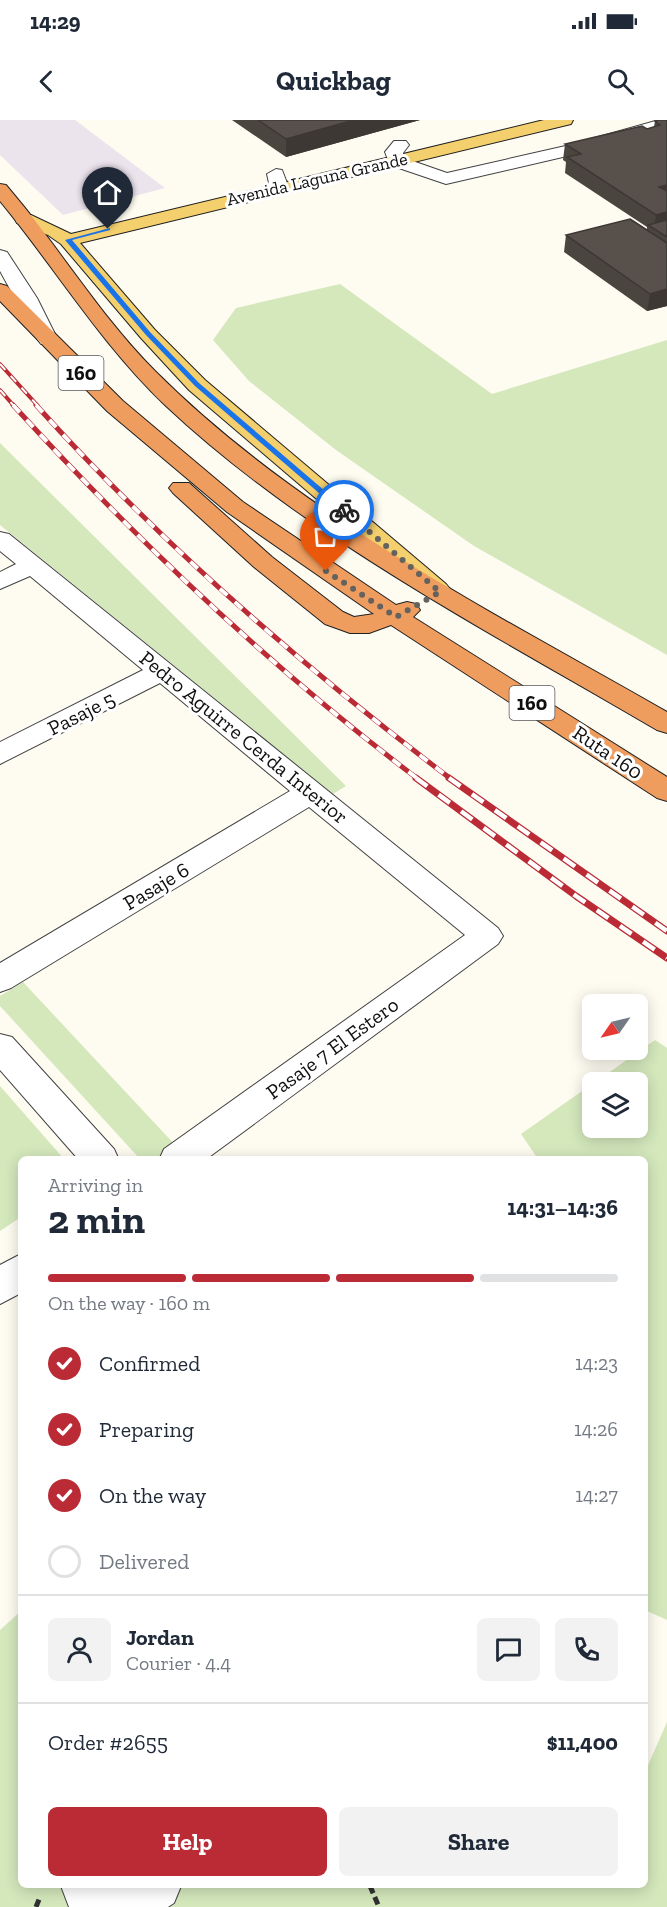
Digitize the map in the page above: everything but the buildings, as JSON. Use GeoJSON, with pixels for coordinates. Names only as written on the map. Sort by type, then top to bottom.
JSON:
{"type":"FeatureCollection","features":[{"type":"Feature","properties":{"kind":"highway","name":"160"},"geometry":{"type":"LineString","coordinates":[[0,189],[111,334],[178,405],[218,440],[282,489],[440,592],[667,724]]}},
{"type":"Feature","properties":{"kind":"highway"},"geometry":{"type":"LineString","coordinates":[[0,201],[24,219]]}},
{"type":"Feature","properties":{"kind":"highway","name":"160"},"geometry":{"type":"LineString","coordinates":[[0,290],[115,406],[235,507],[396,617]]}},
{"type":"Feature","properties":{"kind":"highway"},"geometry":{"type":"LineString","coordinates":[[115,406],[157,463],[204,512],[334,618],[360,626],[396,617],[440,592]]}},
{"type":"Feature","properties":{"kind":"highway","name":"Ruta 160"},"geometry":{"type":"LineString","coordinates":[[396,617],[667,791]]}},
{"type":"Feature","properties":{"kind":"main road","name":"Avenida Laguna Grande"},"geometry":{"type":"LineString","coordinates":[[398,153],[506,120]]}},
{"type":"Feature","properties":{"kind":"main road","name":"Avenida Laguna Grande"},"geometry":{"type":"LineString","coordinates":[[62,235],[398,153],[565,120]]}},
{"type":"Feature","properties":{"kind":"main road"},"geometry":{"type":"LineString","coordinates":[[24,219],[62,235],[148,334],[197,385],[440,592]]}},
{"type":"Feature","properties":{"kind":"street"},"geometry":{"type":"LineString","coordinates":[[398,153],[446,179],[574,149],[667,123]]}},
{"type":"Feature","properties":{"kind":"street"},"geometry":{"type":"LineString","coordinates":[[0,256],[27,298],[48,340]]}},
{"type":"Feature","properties":{"kind":"street","name":"Pedro Aguirre Cerda Interior"},"geometry":{"type":"LineString","coordinates":[[0,539],[487,936]]}},
{"type":"Feature","properties":{"kind":"street"},"geometry":{"type":"LineString","coordinates":[[0,581],[33,566]]}},
{"type":"Feature","properties":{"kind":"street","name":"Pasaje 5"},"geometry":{"type":"LineString","coordinates":[[0,754],[162,671]]}},
{"type":"Feature","properties":{"kind":"street","name":"Pasaje 6"},"geometry":{"type":"LineString","coordinates":[[0,979],[311,792]]}},
{"type":"Feature","properties":{"kind":"street","name":"Pasaje 7 El Estero"},"geometry":{"type":"LineString","coordinates":[[183,1156],[487,936]]}},
{"type":"Feature","properties":{"kind":"street"},"geometry":{"type":"LineString","coordinates":[[0,1047],[97,1156]]}},
{"type":"Feature","properties":{"kind":"street"},"geometry":{"type":"LineString","coordinates":[[0,1287],[18,1273]]}},
{"type":"Feature","properties":{"kind":"street"},"geometry":{"type":"LineString","coordinates":[[86,1888],[95,1907]]}},
{"type":"Feature","properties":{"kind":"street"},"geometry":{"type":"LineString","coordinates":[[119,1907],[153,1888]]}},
{"type":"Feature","properties":{"kind":"path"},"geometry":{"type":"LineString","coordinates":[[371,1888],[379,1907]]}},
{"type":"Feature","properties":{"kind":"shaded area"},"geometry":{"type":"Polygon","coordinates":[[[0,120],[75,120],[165,188],[63,215],[0,155],[0,120]]]}},
{"type":"Feature","properties":{"kind":"green space"},"geometry":{"type":"Polygon","coordinates":[[[340,284],[492,394],[667,340],[667,655],[474,546],[336,450],[249,381],[213,340],[236,308],[340,284]]]}},
{"type":"Feature","properties":{"kind":"green space"},"geometry":{"type":"Polygon","coordinates":[[[0,443],[346,786],[333,794],[0,525],[0,443]]]}},
{"type":"Feature","properties":{"kind":"green space"},"geometry":{"type":"Polygon","coordinates":[[[23,982],[177,1147],[163,1156],[137,1156],[0,1006],[0,996],[23,982]]]}},
{"type":"Feature","properties":{"kind":"green space"},"geometry":{"type":"Polygon","coordinates":[[[655,1040],[667,1048],[667,1620],[648,1611],[648,1156],[536,1156],[521,1134],[582,1091],[582,1138],[648,1138],[648,1072],[610,1072],[627,1060],[648,1060],[648,1045],[655,1040]]]}},
{"type":"Feature","properties":{"kind":"green space"},"geometry":{"type":"Polygon","coordinates":[[[0,1086],[61,1156],[18,1156],[18,1219],[0,1231],[0,1086]]]}},
{"type":"Feature","properties":{"kind":"green space"},"geometry":{"type":"Polygon","coordinates":[[[18,1614],[18,1888],[648,1888],[648,1765],[667,1722],[667,1907],[0,1907],[0,1630],[18,1614]]]}},
{"type":"Feature","properties":{"kind":"railway"},"geometry":{"type":"LineString","coordinates":[[0,364],[38,406]]}},
{"type":"Feature","properties":{"kind":"railway"},"geometry":{"type":"LineString","coordinates":[[0,390],[14,406]]}},
{"type":"Feature","properties":{"kind":"railway"},"geometry":{"type":"LineString","coordinates":[[13,405],[108,505],[207,601],[310,693],[418,779]]}},
{"type":"Feature","properties":{"kind":"railway"},"geometry":{"type":"LineString","coordinates":[[36,405],[133,506],[235,602],[341,693],[451,779]]}},
{"type":"Feature","properties":{"kind":"railway"},"geometry":{"type":"LineString","coordinates":[[416,778],[576,896],[667,958]]}},
{"type":"Feature","properties":{"kind":"railway"},"geometry":{"type":"LineString","coordinates":[[449,778],[667,931]]}},
{"type":"Feature","properties":{"kind":"way so far"},"geometry":{"type":"LineString","coordinates":[[326,571],[396,617],[440,592],[344,510]]}},
{"type":"Feature","properties":{"kind":"route"},"geometry":{"type":"LineString","coordinates":[[108,229],[68,240],[148,334],[197,385],[268,448],[344,510]]}}]}
